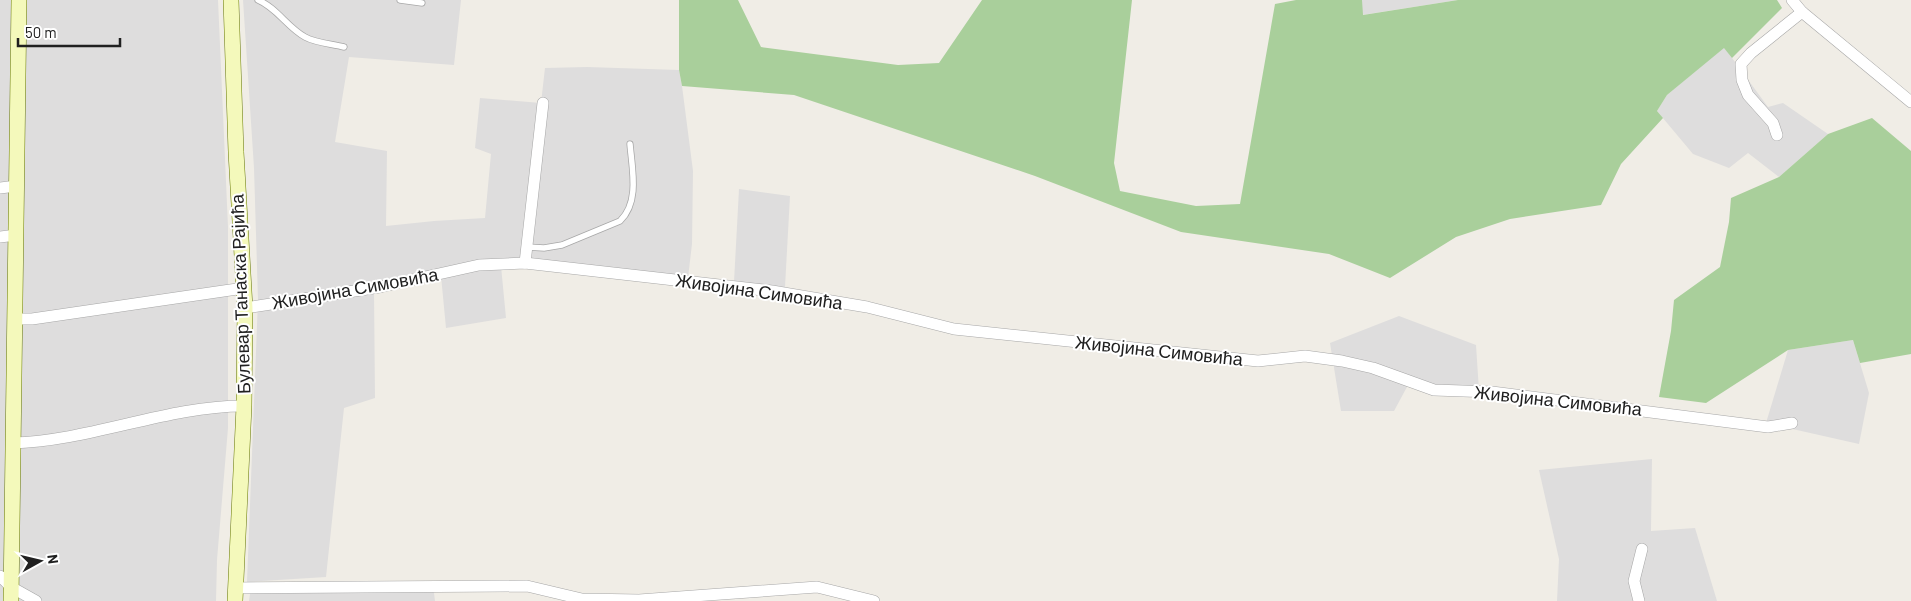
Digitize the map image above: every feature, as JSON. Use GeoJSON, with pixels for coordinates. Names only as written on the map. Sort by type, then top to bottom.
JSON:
{"type":"FeatureCollection","features":[{"type":"Feature","properties":{"kind":"street"},"geometry":{"type":"LineString","coordinates":[[11,594],[19,0]]}},
{"type":"Feature","properties":{"kind":"street","name":"Булевар Танаска Рајића"},"geometry":{"type":"LineString","coordinates":[[231,0],[236,152],[245,308],[244,406],[235,595],[527,586],[582,599],[639,600],[817,587],[874,601]]}},
{"type":"Feature","properties":{"kind":"street"},"geometry":{"type":"LineString","coordinates":[[1792,0],[1802,12],[1911,102]]}},
{"type":"Feature","properties":{"kind":"street"},"geometry":{"type":"LineString","coordinates":[[1777,135],[1773,123],[1748,95],[1742,80],[1741,64],[1751,53],[1802,12]]}},
{"type":"Feature","properties":{"kind":"street"},"geometry":{"type":"LineString","coordinates":[[525,263],[543,102]]}},
{"type":"Feature","properties":{"kind":"street"},"geometry":{"type":"LineString","coordinates":[[0,188],[16,186]]}},
{"type":"Feature","properties":{"kind":"street"},"geometry":{"type":"LineString","coordinates":[[0,238],[16,235]]}},
{"type":"Feature","properties":{"kind":"street","name":"Живојина Симовића"},"geometry":{"type":"LineString","coordinates":[[245,308],[380,287],[479,265],[525,263],[772,291],[867,306],[954,329],[1258,361],[1305,356],[1342,361],[1373,368],[1434,390],[1492,392],[1768,427],[1792,423]]}},
{"type":"Feature","properties":{"kind":"street"},"geometry":{"type":"LineString","coordinates":[[16,319],[32,319],[244,288]]}},
{"type":"Feature","properties":{"kind":"street"},"geometry":{"type":"LineString","coordinates":[[12,443],[30,443],[76,435],[216,406],[244,406]]}},
{"type":"Feature","properties":{"kind":"street"},"geometry":{"type":"LineString","coordinates":[[1639,601],[1634,581],[1642,549]]}},
{"type":"Feature","properties":{"kind":"street"},"geometry":{"type":"LineString","coordinates":[[0,576],[11,594],[36,601]]}},
{"type":"Feature","properties":{"kind":"lane"},"geometry":{"type":"LineString","coordinates":[[258,0],[277,12],[306,38],[344,47]]}},
{"type":"Feature","properties":{"kind":"lane"},"geometry":{"type":"LineString","coordinates":[[400,0],[422,3]]}},
{"type":"Feature","properties":{"kind":"lane"},"geometry":{"type":"LineString","coordinates":[[526,247],[544,248],[562,245],[620,221],[627,214],[633,198],[630,144]]}},
{"type":"Feature","properties":{"kind":"shaded area"},"geometry":{"type":"Polygon","coordinates":[[[0,0],[218,0],[228,227],[228,428],[217,560],[216,601],[0,601],[0,0]]]}},
{"type":"Feature","properties":{"kind":"shaded area"},"geometry":{"type":"Polygon","coordinates":[[[243,0],[461,0],[454,65],[349,57],[335,142],[387,151],[386,226],[485,218],[491,154],[475,148],[480,98],[541,103],[545,68],[587,67],[679,70],[682,86],[693,171],[692,244],[688,278],[501,266],[506,318],[446,328],[441,276],[374,292],[375,398],[344,408],[326,577],[247,582],[258,300],[254,168],[243,0]]]}},
{"type":"Feature","properties":{"kind":"shaded area"},"geometry":{"type":"Polygon","coordinates":[[[1362,0],[1458,0],[1362,15],[1362,0]]]}},
{"type":"Feature","properties":{"kind":"shaded area"},"geometry":{"type":"Polygon","coordinates":[[[1724,47],[1768,107],[1783,103],[1828,134],[1779,177],[1748,153],[1729,168],[1693,154],[1657,111],[1667,95],[1724,47]]]}},
{"type":"Feature","properties":{"kind":"shaded area"},"geometry":{"type":"Polygon","coordinates":[[[739,189],[790,196],[785,287],[734,282],[739,189]]]}},
{"type":"Feature","properties":{"kind":"shaded area"},"geometry":{"type":"Polygon","coordinates":[[[1399,316],[1476,345],[1479,391],[1408,385],[1394,411],[1341,411],[1330,343],[1399,316]]]}},
{"type":"Feature","properties":{"kind":"shaded area"},"geometry":{"type":"Polygon","coordinates":[[[1853,340],[1869,393],[1859,444],[1766,423],[1788,350],[1853,340]]]}},
{"type":"Feature","properties":{"kind":"shaded area"},"geometry":{"type":"Polygon","coordinates":[[[1652,459],[1651,531],[1695,528],[1717,601],[1557,601],[1559,559],[1539,470],[1652,459]]]}},
{"type":"Feature","properties":{"kind":"shaded area"},"geometry":{"type":"Polygon","coordinates":[[[433,585],[435,601],[249,601],[251,587],[433,585]]]}},
{"type":"Feature","properties":{"kind":"green space"},"geometry":{"type":"Polygon","coordinates":[[[679,0],[738,0],[761,47],[898,65],[939,63],[982,0],[1132,0],[1114,163],[1120,191],[1196,206],[1240,204],[1275,4],[1296,0],[1362,0],[1363,15],[1458,0],[1777,0],[1782,8],[1732,58],[1724,48],[1667,95],[1657,111],[1663,118],[1621,164],[1601,205],[1510,219],[1456,237],[1390,278],[1329,254],[1181,232],[1035,176],[794,95],[682,86],[679,70],[679,0]]]}},
{"type":"Feature","properties":{"kind":"green space"},"geometry":{"type":"Polygon","coordinates":[[[1872,118],[1911,151],[1911,354],[1860,363],[1853,340],[1788,350],[1706,403],[1659,397],[1671,331],[1674,300],[1720,267],[1729,222],[1731,198],[1779,177],[1828,134],[1872,118]]]}}]}
